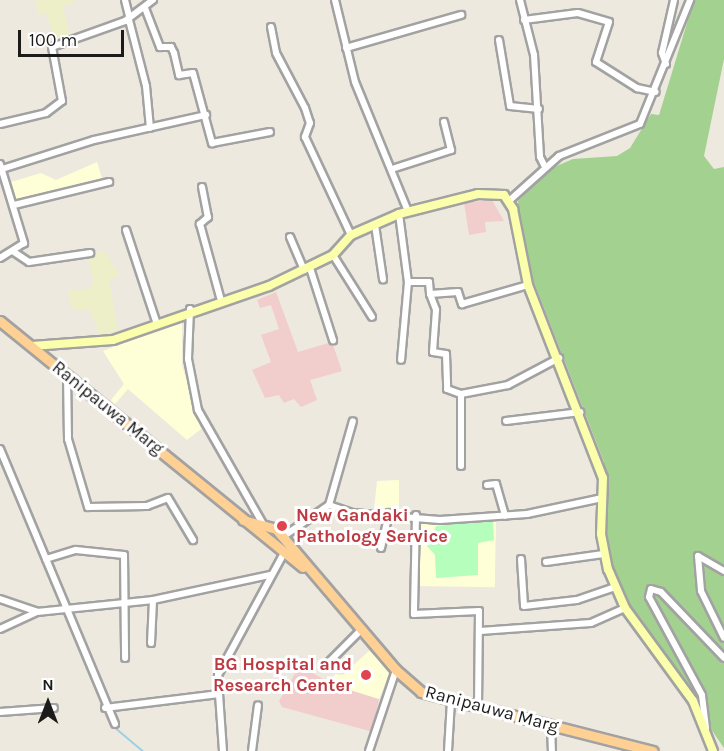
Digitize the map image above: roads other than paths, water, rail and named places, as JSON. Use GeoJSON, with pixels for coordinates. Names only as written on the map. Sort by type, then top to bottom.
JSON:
{"type":"FeatureCollection","features":[{"type":"Feature","properties":{"kind":"main road"},"geometry":{"type":"LineString","coordinates":[[32,346],[113,340],[156,321],[221,301],[307,269],[333,255],[351,235],[408,211],[494,192],[510,200],[528,285],[580,412],[603,478],[603,554],[615,588],[625,609],[693,701],[710,747]]}},
{"type":"Feature","properties":{"kind":"main road","name":"Ranipauwa Marg"},"geometry":{"type":"LineString","coordinates":[[0,321],[68,373],[283,555],[307,570],[396,670],[420,692],[653,751]]}},
{"type":"Feature","properties":{"kind":"main road"},"geometry":{"type":"LineString","coordinates":[[243,520],[263,524],[284,536],[307,570]]}},
{"type":"Feature","properties":{"kind":"street"},"geometry":{"type":"LineString","coordinates":[[125,0],[146,86],[150,128]]}},
{"type":"Feature","properties":{"kind":"street"},"geometry":{"type":"LineString","coordinates":[[0,124],[46,113],[62,101],[52,47],[129,18],[153,0]]}},
{"type":"Feature","properties":{"kind":"street"},"geometry":{"type":"LineString","coordinates":[[335,0],[346,48],[371,126],[395,168],[408,211]]}},
{"type":"Feature","properties":{"kind":"street"},"geometry":{"type":"LineString","coordinates":[[520,0],[539,109],[540,157],[546,167]]}},
{"type":"Feature","properties":{"kind":"street"},"geometry":{"type":"LineString","coordinates":[[666,65],[662,53],[674,0]]}},
{"type":"Feature","properties":{"kind":"street"},"geometry":{"type":"LineString","coordinates":[[510,200],[559,156],[640,124],[656,92],[690,0]]}},
{"type":"Feature","properties":{"kind":"street"},"geometry":{"type":"LineString","coordinates":[[145,8],[160,47],[171,47],[179,75],[193,73],[212,143],[270,132]]}},
{"type":"Feature","properties":{"kind":"street"},"geometry":{"type":"LineString","coordinates":[[524,20],[578,13],[609,22],[596,62],[637,88],[656,92]]}},
{"type":"Feature","properties":{"kind":"street"},"geometry":{"type":"LineString","coordinates":[[346,48],[461,15]]}},
{"type":"Feature","properties":{"kind":"street"},"geometry":{"type":"LineString","coordinates":[[271,27],[276,53],[308,115],[304,137],[351,235]]}},
{"type":"Feature","properties":{"kind":"street"},"geometry":{"type":"LineString","coordinates":[[499,40],[510,106],[539,109]]}},
{"type":"Feature","properties":{"kind":"street"},"geometry":{"type":"LineString","coordinates":[[0,258],[14,252],[24,243],[1,167],[206,115]]}},
{"type":"Feature","properties":{"kind":"street"},"geometry":{"type":"LineString","coordinates":[[395,168],[451,150],[444,122]]}},
{"type":"Feature","properties":{"kind":"street"},"geometry":{"type":"LineString","coordinates":[[14,205],[109,182]]}},
{"type":"Feature","properties":{"kind":"street"},"geometry":{"type":"LineString","coordinates":[[202,187],[208,217],[200,224],[221,301]]}},
{"type":"Feature","properties":{"kind":"street"},"geometry":{"type":"LineString","coordinates":[[399,214],[408,282],[401,360]]}},
{"type":"Feature","properties":{"kind":"street"},"geometry":{"type":"LineString","coordinates":[[375,225],[383,279]]}},
{"type":"Feature","properties":{"kind":"street"},"geometry":{"type":"LineString","coordinates":[[126,230],[156,321]]}},
{"type":"Feature","properties":{"kind":"street"},"geometry":{"type":"LineString","coordinates":[[290,237],[307,269],[333,340]]}},
{"type":"Feature","properties":{"kind":"street"},"geometry":{"type":"LineString","coordinates":[[14,252],[29,262],[90,253]]}},
{"type":"Feature","properties":{"kind":"street"},"geometry":{"type":"LineString","coordinates":[[333,255],[372,317]]}},
{"type":"Feature","properties":{"kind":"street"},"geometry":{"type":"LineString","coordinates":[[408,282],[429,282],[430,294],[436,310],[433,352],[446,354],[447,389],[460,394],[508,385],[559,358]]}},
{"type":"Feature","properties":{"kind":"street"},"geometry":{"type":"LineString","coordinates":[[430,294],[458,292],[460,303],[469,304],[528,285]]}},
{"type":"Feature","properties":{"kind":"street"},"geometry":{"type":"LineString","coordinates":[[190,309],[188,359],[198,410],[263,524]]}},
{"type":"Feature","properties":{"kind":"street"},"geometry":{"type":"LineString","coordinates":[[68,373],[68,439],[88,507],[147,506],[168,498],[192,540]]}},
{"type":"Feature","properties":{"kind":"street"},"geometry":{"type":"LineString","coordinates":[[460,394],[461,466]]}},
{"type":"Feature","properties":{"kind":"street"},"geometry":{"type":"LineString","coordinates":[[506,421],[580,412]]}},
{"type":"Feature","properties":{"kind":"street"},"geometry":{"type":"LineString","coordinates":[[284,536],[329,505],[353,421]]}},
{"type":"Feature","properties":{"kind":"street"},"geometry":{"type":"LineString","coordinates":[[0,449],[105,708],[115,724]]}},
{"type":"Feature","properties":{"kind":"street"},"geometry":{"type":"LineString","coordinates":[[487,485],[496,484],[504,516]]}},
{"type":"Feature","properties":{"kind":"street"},"geometry":{"type":"LineString","coordinates":[[329,505],[352,513],[416,515],[440,520],[504,516],[602,498]]}},
{"type":"Feature","properties":{"kind":"street"},"geometry":{"type":"LineString","coordinates":[[381,548],[389,513]]}},
{"type":"Feature","properties":{"kind":"street"},"geometry":{"type":"LineString","coordinates":[[416,515],[414,614],[479,611],[478,708]]}},
{"type":"Feature","properties":{"kind":"street"},"geometry":{"type":"LineString","coordinates":[[46,559],[76,550],[124,555],[127,603],[125,658]]}},
{"type":"Feature","properties":{"kind":"street"},"geometry":{"type":"LineString","coordinates":[[546,562],[603,554]]}},
{"type":"Feature","properties":{"kind":"street"},"geometry":{"type":"LineString","coordinates":[[223,751],[218,675],[270,575],[283,555]]}},
{"type":"Feature","properties":{"kind":"street"},"geometry":{"type":"LineString","coordinates":[[724,571],[698,556],[701,591],[724,638]]}},
{"type":"Feature","properties":{"kind":"street"},"geometry":{"type":"LineString","coordinates":[[521,559],[524,606],[576,600],[615,588]]}},
{"type":"Feature","properties":{"kind":"street"},"geometry":{"type":"LineString","coordinates":[[0,629],[37,612],[65,607],[153,600],[211,583],[270,575]]}},
{"type":"Feature","properties":{"kind":"street"},"geometry":{"type":"LineString","coordinates":[[710,747],[702,695],[649,597],[651,590],[661,592],[724,658]]}},
{"type":"Feature","properties":{"kind":"street"},"geometry":{"type":"LineString","coordinates":[[0,599],[37,612]]}},
{"type":"Feature","properties":{"kind":"street"},"geometry":{"type":"LineString","coordinates":[[151,643],[153,600]]}},
{"type":"Feature","properties":{"kind":"street"},"geometry":{"type":"LineString","coordinates":[[480,632],[591,623],[625,609]]}},
{"type":"Feature","properties":{"kind":"street"},"geometry":{"type":"LineString","coordinates":[[330,660],[362,630]]}},
{"type":"Feature","properties":{"kind":"street"},"geometry":{"type":"LineString","coordinates":[[359,751],[370,750],[396,670]]}},
{"type":"Feature","properties":{"kind":"street"},"geometry":{"type":"LineString","coordinates":[[105,708],[219,694]]}},
{"type":"Feature","properties":{"kind":"street"},"geometry":{"type":"LineString","coordinates":[[448,751],[451,701]]}},
{"type":"Feature","properties":{"kind":"street"},"geometry":{"type":"LineString","coordinates":[[252,751],[258,705]]}},
{"type":"Feature","properties":{"kind":"street"},"geometry":{"type":"LineString","coordinates":[[0,712],[54,708]]}},
{"type":"Feature","properties":{"kind":"street"},"geometry":{"type":"LineString","coordinates":[[551,725],[552,751]]}},
{"type":"Feature","properties":{"kind":"waterway"},"geometry":{"type":"LineString","coordinates":[[114,727],[143,751]]}},
{"type":"Feature","properties":{"kind":"place","name":"New Gandaki Pathology Service"},"geometry":{"type":"Point","coordinates":[282,526]}},
{"type":"Feature","properties":{"kind":"place","name":"BG Hospital and Research Center"},"geometry":{"type":"Point","coordinates":[366,675]}}]}
